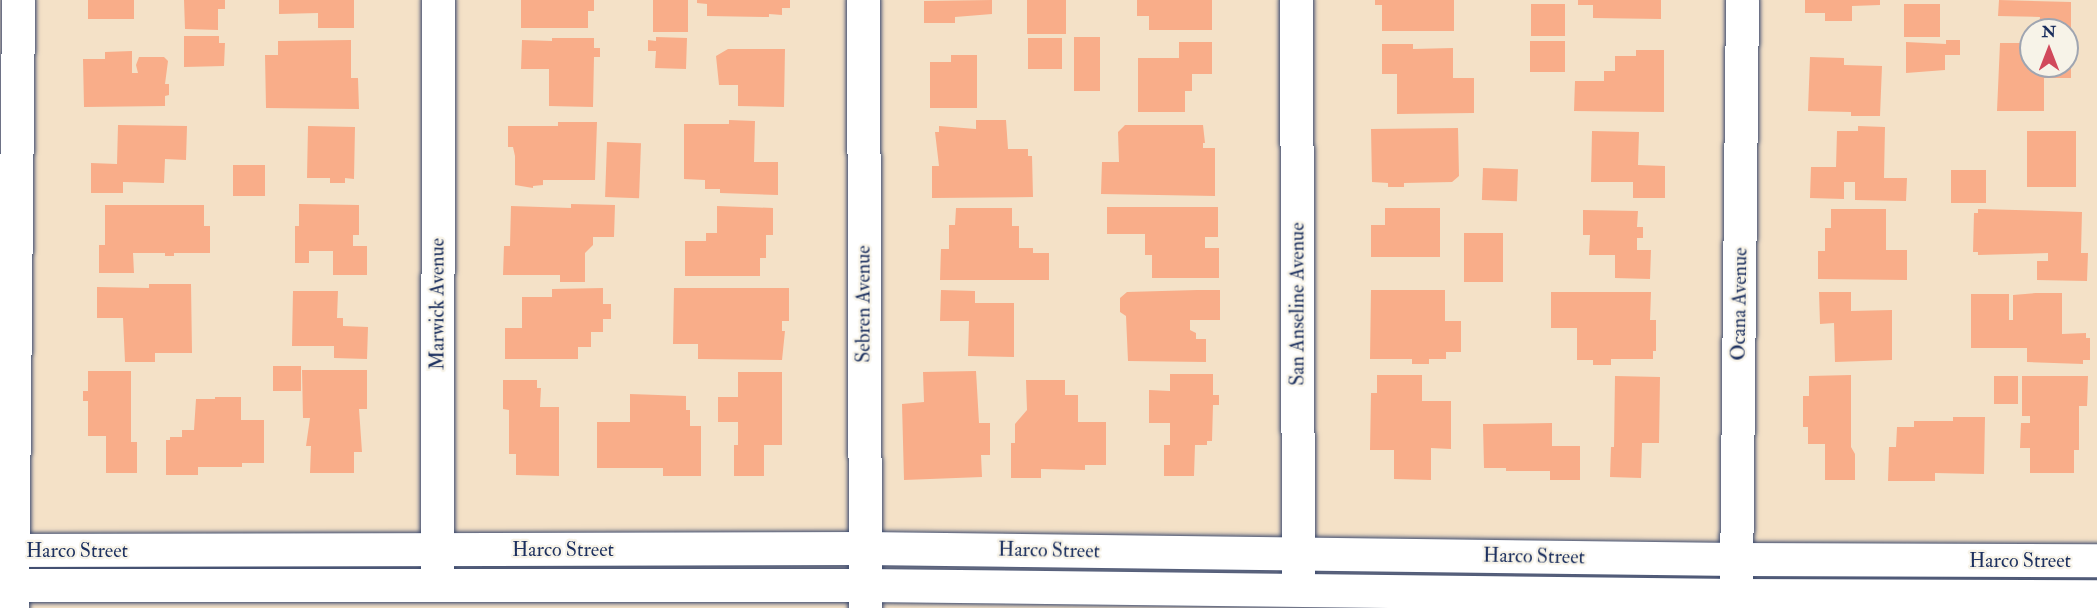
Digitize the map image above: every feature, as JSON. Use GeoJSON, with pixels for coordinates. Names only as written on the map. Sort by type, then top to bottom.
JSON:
{"type":"FeatureCollection","features":[{"type":"Feature","properties":{"kind":"street"},"geometry":{"type":"LineString","coordinates":[[8,593],[6,550],[18,0]]}},
{"type":"Feature","properties":{"kind":"street","name":"Marwick Avenue"},"geometry":{"type":"LineString","coordinates":[[437,597],[438,0]]}},
{"type":"Feature","properties":{"kind":"street","name":"Sebren Avenue"},"geometry":{"type":"LineString","coordinates":[[863,0],[865,596]]}},
{"type":"Feature","properties":{"kind":"street","name":"San Anseline Avenue"},"geometry":{"type":"LineString","coordinates":[[1296,0],[1299,599]]}},
{"type":"Feature","properties":{"kind":"street","name":"Ocana Avenue"},"geometry":{"type":"LineString","coordinates":[[1736,602],[1742,0]]}},
{"type":"Feature","properties":{"kind":"street","name":"Harco Street"},"geometry":{"type":"LineString","coordinates":[[6,550],[864,548],[1736,559],[2097,560]]}},
{"type":"Feature","properties":{"kind":"street","name":"Harco Street"},"geometry":{"type":"LineString","coordinates":[[8,593],[1736,602],[2097,596]]}},
{"type":"Feature","properties":{"kind":"building"},"geometry":{"type":"Polygon","coordinates":[[[88,0],[134,0],[134,19],[88,19],[88,0]]]}},
{"type":"Feature","properties":{"kind":"building"},"geometry":{"type":"Polygon","coordinates":[[[184,0],[225,0],[225,9],[218,9],[218,30],[185,29],[184,0]]]}},
{"type":"Feature","properties":{"kind":"building"},"geometry":{"type":"Polygon","coordinates":[[[279,0],[354,0],[354,28],[318,28],[318,13],[279,14],[279,0]]]}},
{"type":"Feature","properties":{"kind":"building"},"geometry":{"type":"Polygon","coordinates":[[[521,0],[594,0],[594,11],[588,11],[588,28],[521,28],[521,0]]]}},
{"type":"Feature","properties":{"kind":"building"},"geometry":{"type":"Polygon","coordinates":[[[653,0],[688,0],[688,32],[653,32],[653,0]]]}},
{"type":"Feature","properties":{"kind":"building"},"geometry":{"type":"Polygon","coordinates":[[[697,0],[790,0],[790,8],[782,8],[782,15],[769,14],[769,17],[707,16],[707,4],[697,3],[697,0]]]}},
{"type":"Feature","properties":{"kind":"building"},"geometry":{"type":"Polygon","coordinates":[[[992,0],[992,14],[955,17],[955,23],[924,23],[924,1],[992,0]]]}},
{"type":"Feature","properties":{"kind":"building"},"geometry":{"type":"Polygon","coordinates":[[[1027,0],[1066,0],[1066,34],[1027,34],[1027,0]]]}},
{"type":"Feature","properties":{"kind":"building"},"geometry":{"type":"Polygon","coordinates":[[[1137,0],[1212,0],[1212,30],[1149,30],[1149,16],[1137,16],[1137,0]]]}},
{"type":"Feature","properties":{"kind":"building"},"geometry":{"type":"Polygon","coordinates":[[[1375,0],[1454,0],[1454,31],[1382,31],[1382,5],[1375,5],[1375,0]]]}},
{"type":"Feature","properties":{"kind":"building"},"geometry":{"type":"Polygon","coordinates":[[[1578,0],[1661,0],[1661,19],[1593,18],[1593,5],[1578,5],[1578,0]]]}},
{"type":"Feature","properties":{"kind":"building"},"geometry":{"type":"Polygon","coordinates":[[[1805,0],[1880,0],[1880,5],[1852,6],[1852,21],[1825,21],[1825,13],[1805,13],[1805,0]]]}},
{"type":"Feature","properties":{"kind":"building"},"geometry":{"type":"Polygon","coordinates":[[[1999,0],[2071,2],[2071,18],[1998,16],[1999,0]]]}},
{"type":"Feature","properties":{"kind":"building"},"geometry":{"type":"Polygon","coordinates":[[[1531,4],[1565,4],[1565,36],[1531,36],[1531,4]]]}},
{"type":"Feature","properties":{"kind":"building"},"geometry":{"type":"Polygon","coordinates":[[[1904,4],[1940,4],[1940,37],[1904,37],[1904,4]]]}},
{"type":"Feature","properties":{"kind":"building"},"geometry":{"type":"Polygon","coordinates":[[[184,36],[219,36],[219,43],[225,43],[224,66],[184,67],[184,36]]]}},
{"type":"Feature","properties":{"kind":"building"},"geometry":{"type":"Polygon","coordinates":[[[656,37],[687,38],[686,69],[655,68],[656,51],[648,51],[648,40],[656,41],[656,37]]]}},
{"type":"Feature","properties":{"kind":"building"},"geometry":{"type":"Polygon","coordinates":[[[1074,37],[1100,37],[1100,91],[1074,91],[1074,37]]]}},
{"type":"Feature","properties":{"kind":"building"},"geometry":{"type":"Polygon","coordinates":[[[552,38],[594,38],[594,48],[600,48],[600,57],[594,57],[593,107],[549,106],[549,69],[521,69],[522,40],[552,41],[552,38]]]}},
{"type":"Feature","properties":{"kind":"building"},"geometry":{"type":"Polygon","coordinates":[[[1028,38],[1062,38],[1062,69],[1028,69],[1028,38]]]}},
{"type":"Feature","properties":{"kind":"building"},"geometry":{"type":"Polygon","coordinates":[[[351,40],[351,78],[358,78],[359,109],[266,108],[265,55],[278,55],[278,41],[351,40]]]}},
{"type":"Feature","properties":{"kind":"building"},"geometry":{"type":"Polygon","coordinates":[[[1946,40],[1960,40],[1960,55],[1945,55],[1945,70],[1906,73],[1906,42],[1946,44],[1946,40]]]}},
{"type":"Feature","properties":{"kind":"building"},"geometry":{"type":"Polygon","coordinates":[[[1530,41],[1565,41],[1565,72],[1530,72],[1530,41]]]}},
{"type":"Feature","properties":{"kind":"building"},"geometry":{"type":"Polygon","coordinates":[[[1179,42],[1212,42],[1212,74],[1192,74],[1192,91],[1185,91],[1185,112],[1138,112],[1138,58],[1179,58],[1179,42]]]}},
{"type":"Feature","properties":{"kind":"building"},"geometry":{"type":"Polygon","coordinates":[[[2000,43],[2019,43],[2019,78],[2044,78],[2044,111],[1997,111],[2000,43]]]}},
{"type":"Feature","properties":{"kind":"building"},"geometry":{"type":"Polygon","coordinates":[[[1382,44],[1413,44],[1413,49],[1453,48],[1453,78],[1474,78],[1474,113],[1397,114],[1397,74],[1382,74],[1382,44]]]}},
{"type":"Feature","properties":{"kind":"building"},"geometry":{"type":"Polygon","coordinates":[[[728,49],[785,49],[784,107],[738,106],[738,85],[719,85],[716,56],[728,49]]]}},
{"type":"Feature","properties":{"kind":"building"},"geometry":{"type":"Polygon","coordinates":[[[1636,50],[1664,50],[1664,112],[1574,111],[1575,81],[1604,81],[1604,71],[1615,71],[1615,56],[1636,56],[1636,50]]]}},
{"type":"Feature","properties":{"kind":"building"},"geometry":{"type":"Polygon","coordinates":[[[132,51],[132,73],[138,73],[136,65],[139,57],[164,57],[168,61],[165,84],[169,84],[169,95],[165,96],[165,106],[84,107],[83,59],[105,59],[105,52],[132,51]]]}},
{"type":"Feature","properties":{"kind":"building"},"geometry":{"type":"Polygon","coordinates":[[[951,55],[977,55],[977,108],[930,108],[930,62],[951,62],[951,55]]]}},
{"type":"Feature","properties":{"kind":"building"},"geometry":{"type":"Polygon","coordinates":[[[1810,57],[1844,58],[1844,65],[1882,66],[1880,116],[1851,116],[1851,112],[1808,111],[1810,57]]]}},
{"type":"Feature","properties":{"kind":"building"},"geometry":{"type":"Polygon","coordinates":[[[729,120],[755,121],[754,162],[778,162],[778,195],[720,193],[720,189],[705,189],[705,180],[684,179],[684,124],[729,124],[729,120]]]}},
{"type":"Feature","properties":{"kind":"building"},"geometry":{"type":"Polygon","coordinates":[[[976,120],[1006,120],[1008,149],[1028,149],[1028,156],[1032,156],[1033,197],[932,198],[932,166],[939,166],[935,132],[939,132],[939,126],[976,129],[976,120]]]}},
{"type":"Feature","properties":{"kind":"building"},"geometry":{"type":"Polygon","coordinates":[[[558,122],[597,122],[595,180],[543,180],[543,185],[533,186],[533,188],[515,185],[515,156],[513,147],[508,147],[508,126],[558,126],[558,122]]]}},
{"type":"Feature","properties":{"kind":"building"},"geometry":{"type":"Polygon","coordinates":[[[118,125],[187,126],[186,160],[165,159],[164,183],[123,182],[123,193],[91,193],[91,163],[117,164],[118,125]]]}},
{"type":"Feature","properties":{"kind":"building"},"geometry":{"type":"Polygon","coordinates":[[[1125,125],[1203,125],[1205,143],[1203,143],[1203,148],[1215,148],[1215,196],[1101,194],[1102,162],[1119,162],[1118,132],[1125,125]]]}},
{"type":"Feature","properties":{"kind":"building"},"geometry":{"type":"Polygon","coordinates":[[[308,126],[355,127],[354,179],[345,178],[345,183],[330,183],[330,178],[307,178],[308,126]]]}},
{"type":"Feature","properties":{"kind":"building"},"geometry":{"type":"Polygon","coordinates":[[[1858,126],[1885,127],[1884,178],[1907,178],[1906,201],[1855,200],[1855,182],[1844,182],[1844,199],[1810,198],[1811,167],[1836,167],[1837,131],[1858,131],[1858,126]]]}},
{"type":"Feature","properties":{"kind":"building"},"geometry":{"type":"Polygon","coordinates":[[[1458,128],[1459,176],[1452,182],[1404,183],[1404,187],[1388,187],[1388,183],[1372,182],[1371,129],[1458,128]]]}},
{"type":"Feature","properties":{"kind":"building"},"geometry":{"type":"Polygon","coordinates":[[[1592,131],[1639,132],[1638,165],[1665,166],[1665,198],[1633,198],[1633,182],[1591,182],[1592,131]]]}},
{"type":"Feature","properties":{"kind":"building"},"geometry":{"type":"Polygon","coordinates":[[[2027,131],[2076,131],[2076,187],[2027,187],[2027,131]]]}},
{"type":"Feature","properties":{"kind":"building"},"geometry":{"type":"Polygon","coordinates":[[[607,142],[641,143],[639,198],[605,197],[607,142]]]}},
{"type":"Feature","properties":{"kind":"building"},"geometry":{"type":"Polygon","coordinates":[[[233,165],[265,165],[265,196],[233,196],[233,165]]]}},
{"type":"Feature","properties":{"kind":"building"},"geometry":{"type":"Polygon","coordinates":[[[1483,168],[1518,169],[1517,201],[1482,200],[1483,168]]]}},
{"type":"Feature","properties":{"kind":"building"},"geometry":{"type":"Polygon","coordinates":[[[1951,170],[1986,170],[1986,203],[1951,203],[1951,170]]]}},
{"type":"Feature","properties":{"kind":"building"},"geometry":{"type":"Polygon","coordinates":[[[299,204],[359,205],[359,235],[353,235],[353,246],[367,246],[367,275],[333,275],[333,251],[309,251],[309,263],[295,263],[295,226],[299,226],[299,204]]]}},
{"type":"Feature","properties":{"kind":"building"},"geometry":{"type":"Polygon","coordinates":[[[571,204],[615,205],[614,237],[593,237],[593,245],[585,253],[585,282],[560,282],[560,275],[503,275],[504,246],[510,246],[511,206],[571,208],[571,204]]]}},
{"type":"Feature","properties":{"kind":"building"},"geometry":{"type":"Polygon","coordinates":[[[105,205],[204,205],[204,226],[210,226],[210,253],[174,253],[174,256],[165,256],[165,253],[133,253],[134,273],[99,273],[99,245],[105,245],[105,205]]]}},
{"type":"Feature","properties":{"kind":"building"},"geometry":{"type":"Polygon","coordinates":[[[717,206],[773,208],[773,235],[766,235],[766,258],[760,258],[760,276],[685,276],[685,241],[706,241],[706,233],[717,233],[717,206]]]}},
{"type":"Feature","properties":{"kind":"building"},"geometry":{"type":"Polygon","coordinates":[[[1107,207],[1218,207],[1218,237],[1205,237],[1205,248],[1219,248],[1219,278],[1152,278],[1152,255],[1145,255],[1145,234],[1107,234],[1107,207]]]}},
{"type":"Feature","properties":{"kind":"building"},"geometry":{"type":"Polygon","coordinates":[[[956,208],[1012,208],[1012,226],[1019,226],[1019,248],[1033,248],[1033,253],[1049,253],[1049,280],[940,280],[941,249],[949,249],[949,225],[955,225],[956,208]]]}},
{"type":"Feature","properties":{"kind":"building"},"geometry":{"type":"Polygon","coordinates":[[[1385,208],[1440,208],[1440,257],[1371,257],[1371,225],[1385,225],[1385,208]]]}},
{"type":"Feature","properties":{"kind":"building"},"geometry":{"type":"Polygon","coordinates":[[[1831,209],[1886,209],[1886,250],[1907,250],[1907,280],[1818,279],[1818,251],[1825,251],[1825,228],[1831,228],[1831,209]]]}},
{"type":"Feature","properties":{"kind":"building"},"geometry":{"type":"Polygon","coordinates":[[[1978,209],[2082,212],[2081,253],[2088,253],[2087,281],[2037,280],[2037,261],[2048,261],[2048,253],[1978,255],[1978,252],[1973,252],[1974,213],[1978,213],[1978,209]]]}},
{"type":"Feature","properties":{"kind":"building"},"geometry":{"type":"Polygon","coordinates":[[[1583,210],[1638,211],[1637,227],[1643,227],[1643,238],[1637,238],[1637,250],[1651,250],[1650,279],[1615,278],[1615,255],[1589,255],[1590,235],[1583,235],[1583,210]]]}},
{"type":"Feature","properties":{"kind":"building"},"geometry":{"type":"Polygon","coordinates":[[[1464,233],[1503,233],[1503,282],[1464,282],[1464,233]]]}},
{"type":"Feature","properties":{"kind":"building"},"geometry":{"type":"Polygon","coordinates":[[[149,284],[191,284],[192,353],[155,353],[155,362],[125,362],[123,318],[97,318],[97,287],[149,288],[149,284]]]}},
{"type":"Feature","properties":{"kind":"building"},"geometry":{"type":"Polygon","coordinates":[[[603,288],[603,304],[611,304],[611,319],[603,319],[603,332],[591,332],[591,347],[578,347],[578,359],[505,359],[505,328],[522,328],[522,297],[552,297],[552,289],[603,288]]]}},
{"type":"Feature","properties":{"kind":"building"},"geometry":{"type":"Polygon","coordinates":[[[674,288],[789,288],[789,321],[782,321],[782,331],[785,331],[782,360],[698,359],[698,344],[673,344],[674,288]]]}},
{"type":"Feature","properties":{"kind":"building"},"geometry":{"type":"Polygon","coordinates":[[[941,290],[975,291],[975,303],[1014,303],[1014,357],[968,356],[969,321],[940,321],[941,290]]]}},
{"type":"Feature","properties":{"kind":"building"},"geometry":{"type":"Polygon","coordinates":[[[1220,290],[1220,320],[1190,320],[1190,330],[1196,333],[1196,339],[1206,339],[1206,362],[1128,361],[1126,316],[1120,312],[1120,298],[1127,292],[1220,290]]]}},
{"type":"Feature","properties":{"kind":"building"},"geometry":{"type":"Polygon","coordinates":[[[1371,290],[1445,290],[1445,321],[1461,321],[1461,352],[1446,352],[1446,359],[1429,359],[1429,364],[1412,364],[1412,359],[1370,359],[1371,290]]]}},
{"type":"Feature","properties":{"kind":"building"},"geometry":{"type":"Polygon","coordinates":[[[293,291],[338,291],[337,318],[343,318],[343,326],[368,327],[367,359],[334,358],[334,346],[292,346],[293,291]]]}},
{"type":"Feature","properties":{"kind":"building"},"geometry":{"type":"Polygon","coordinates":[[[1551,292],[1651,292],[1650,320],[1656,320],[1656,351],[1653,351],[1653,359],[1611,359],[1611,365],[1593,365],[1593,360],[1577,360],[1577,328],[1551,328],[1551,292]]]}},
{"type":"Feature","properties":{"kind":"building"},"geometry":{"type":"Polygon","coordinates":[[[1819,292],[1851,292],[1851,311],[1892,310],[1892,360],[1835,362],[1834,323],[1820,324],[1819,292]]]}},
{"type":"Feature","properties":{"kind":"building"},"geometry":{"type":"Polygon","coordinates":[[[2062,293],[2062,334],[2086,333],[2086,338],[2090,338],[2090,360],[2083,360],[2083,364],[2027,362],[2027,348],[1971,348],[1971,294],[2009,294],[2009,320],[2013,320],[2013,295],[2062,293]]]}},
{"type":"Feature","properties":{"kind":"building"},"geometry":{"type":"Polygon","coordinates":[[[273,366],[301,366],[301,391],[273,391],[273,366]]]}},
{"type":"Feature","properties":{"kind":"building"},"geometry":{"type":"Polygon","coordinates":[[[302,370],[367,370],[367,409],[359,409],[362,452],[354,452],[354,473],[310,473],[311,446],[306,446],[310,418],[303,418],[302,370]]]}},
{"type":"Feature","properties":{"kind":"building"},"geometry":{"type":"Polygon","coordinates":[[[88,371],[131,371],[131,442],[137,442],[137,473],[106,473],[106,436],[88,436],[88,401],[83,401],[83,391],[88,391],[88,371]]]}},
{"type":"Feature","properties":{"kind":"building"},"geometry":{"type":"Polygon","coordinates":[[[976,371],[979,423],[990,423],[990,455],[981,455],[982,477],[904,480],[902,404],[924,402],[923,372],[976,371]]]}},
{"type":"Feature","properties":{"kind":"building"},"geometry":{"type":"Polygon","coordinates":[[[738,372],[782,372],[782,445],[764,445],[764,476],[734,476],[734,445],[738,445],[738,422],[718,422],[718,397],[738,397],[738,372]]]}},
{"type":"Feature","properties":{"kind":"building"},"geometry":{"type":"Polygon","coordinates":[[[1170,374],[1213,374],[1213,395],[1219,395],[1219,405],[1213,405],[1212,441],[1207,441],[1207,445],[1195,445],[1194,476],[1164,476],[1164,445],[1170,445],[1170,423],[1149,423],[1149,390],[1170,391],[1170,374]]]}},
{"type":"Feature","properties":{"kind":"building"},"geometry":{"type":"Polygon","coordinates":[[[1377,375],[1422,375],[1422,401],[1451,401],[1451,449],[1431,448],[1431,480],[1394,479],[1394,450],[1370,450],[1371,393],[1377,393],[1377,375]]]}},
{"type":"Feature","properties":{"kind":"building"},"geometry":{"type":"Polygon","coordinates":[[[1851,375],[1851,447],[1855,454],[1855,480],[1825,480],[1825,444],[1808,444],[1808,427],[1803,427],[1803,396],[1809,396],[1809,376],[1851,375]]]}},
{"type":"Feature","properties":{"kind":"building"},"geometry":{"type":"Polygon","coordinates":[[[1615,376],[1660,377],[1659,443],[1642,443],[1641,478],[1610,477],[1611,447],[1614,447],[1615,376]]]}},
{"type":"Feature","properties":{"kind":"building"},"geometry":{"type":"Polygon","coordinates":[[[1994,376],[2018,376],[2018,404],[1994,404],[1994,376]]]}},
{"type":"Feature","properties":{"kind":"building"},"geometry":{"type":"Polygon","coordinates":[[[2022,376],[2088,376],[2087,406],[2079,406],[2079,450],[2074,450],[2074,473],[2030,473],[2030,448],[2020,448],[2021,423],[2030,423],[2030,416],[2022,416],[2022,376]]]}},
{"type":"Feature","properties":{"kind":"building"},"geometry":{"type":"Polygon","coordinates":[[[503,380],[537,380],[537,388],[541,388],[540,407],[559,407],[559,476],[516,475],[516,454],[509,454],[509,410],[503,409],[503,380]]]}},
{"type":"Feature","properties":{"kind":"building"},"geometry":{"type":"Polygon","coordinates":[[[1026,380],[1065,380],[1065,395],[1078,395],[1078,422],[1106,422],[1106,465],[1085,465],[1085,470],[1041,469],[1041,478],[1011,478],[1011,443],[1015,443],[1015,424],[1027,410],[1026,380]]]}},
{"type":"Feature","properties":{"kind":"building"},"geometry":{"type":"Polygon","coordinates":[[[630,394],[686,396],[686,410],[690,410],[690,426],[701,426],[701,476],[663,476],[663,468],[597,468],[597,422],[630,422],[630,394]]]}},
{"type":"Feature","properties":{"kind":"building"},"geometry":{"type":"Polygon","coordinates":[[[215,397],[241,397],[241,420],[264,420],[264,463],[242,463],[242,467],[198,467],[198,475],[166,475],[166,440],[170,440],[170,437],[182,437],[182,430],[194,430],[196,399],[215,399],[215,397]]]}},
{"type":"Feature","properties":{"kind":"building"},"geometry":{"type":"Polygon","coordinates":[[[1953,417],[1985,417],[1984,474],[1935,473],[1935,481],[1888,481],[1889,447],[1896,447],[1897,427],[1914,427],[1914,421],[1953,421],[1953,417]]]}},
{"type":"Feature","properties":{"kind":"building"},"geometry":{"type":"Polygon","coordinates":[[[1552,423],[1552,446],[1580,446],[1580,480],[1550,480],[1550,471],[1506,471],[1506,468],[1484,468],[1483,424],[1552,423]]]}}]}
